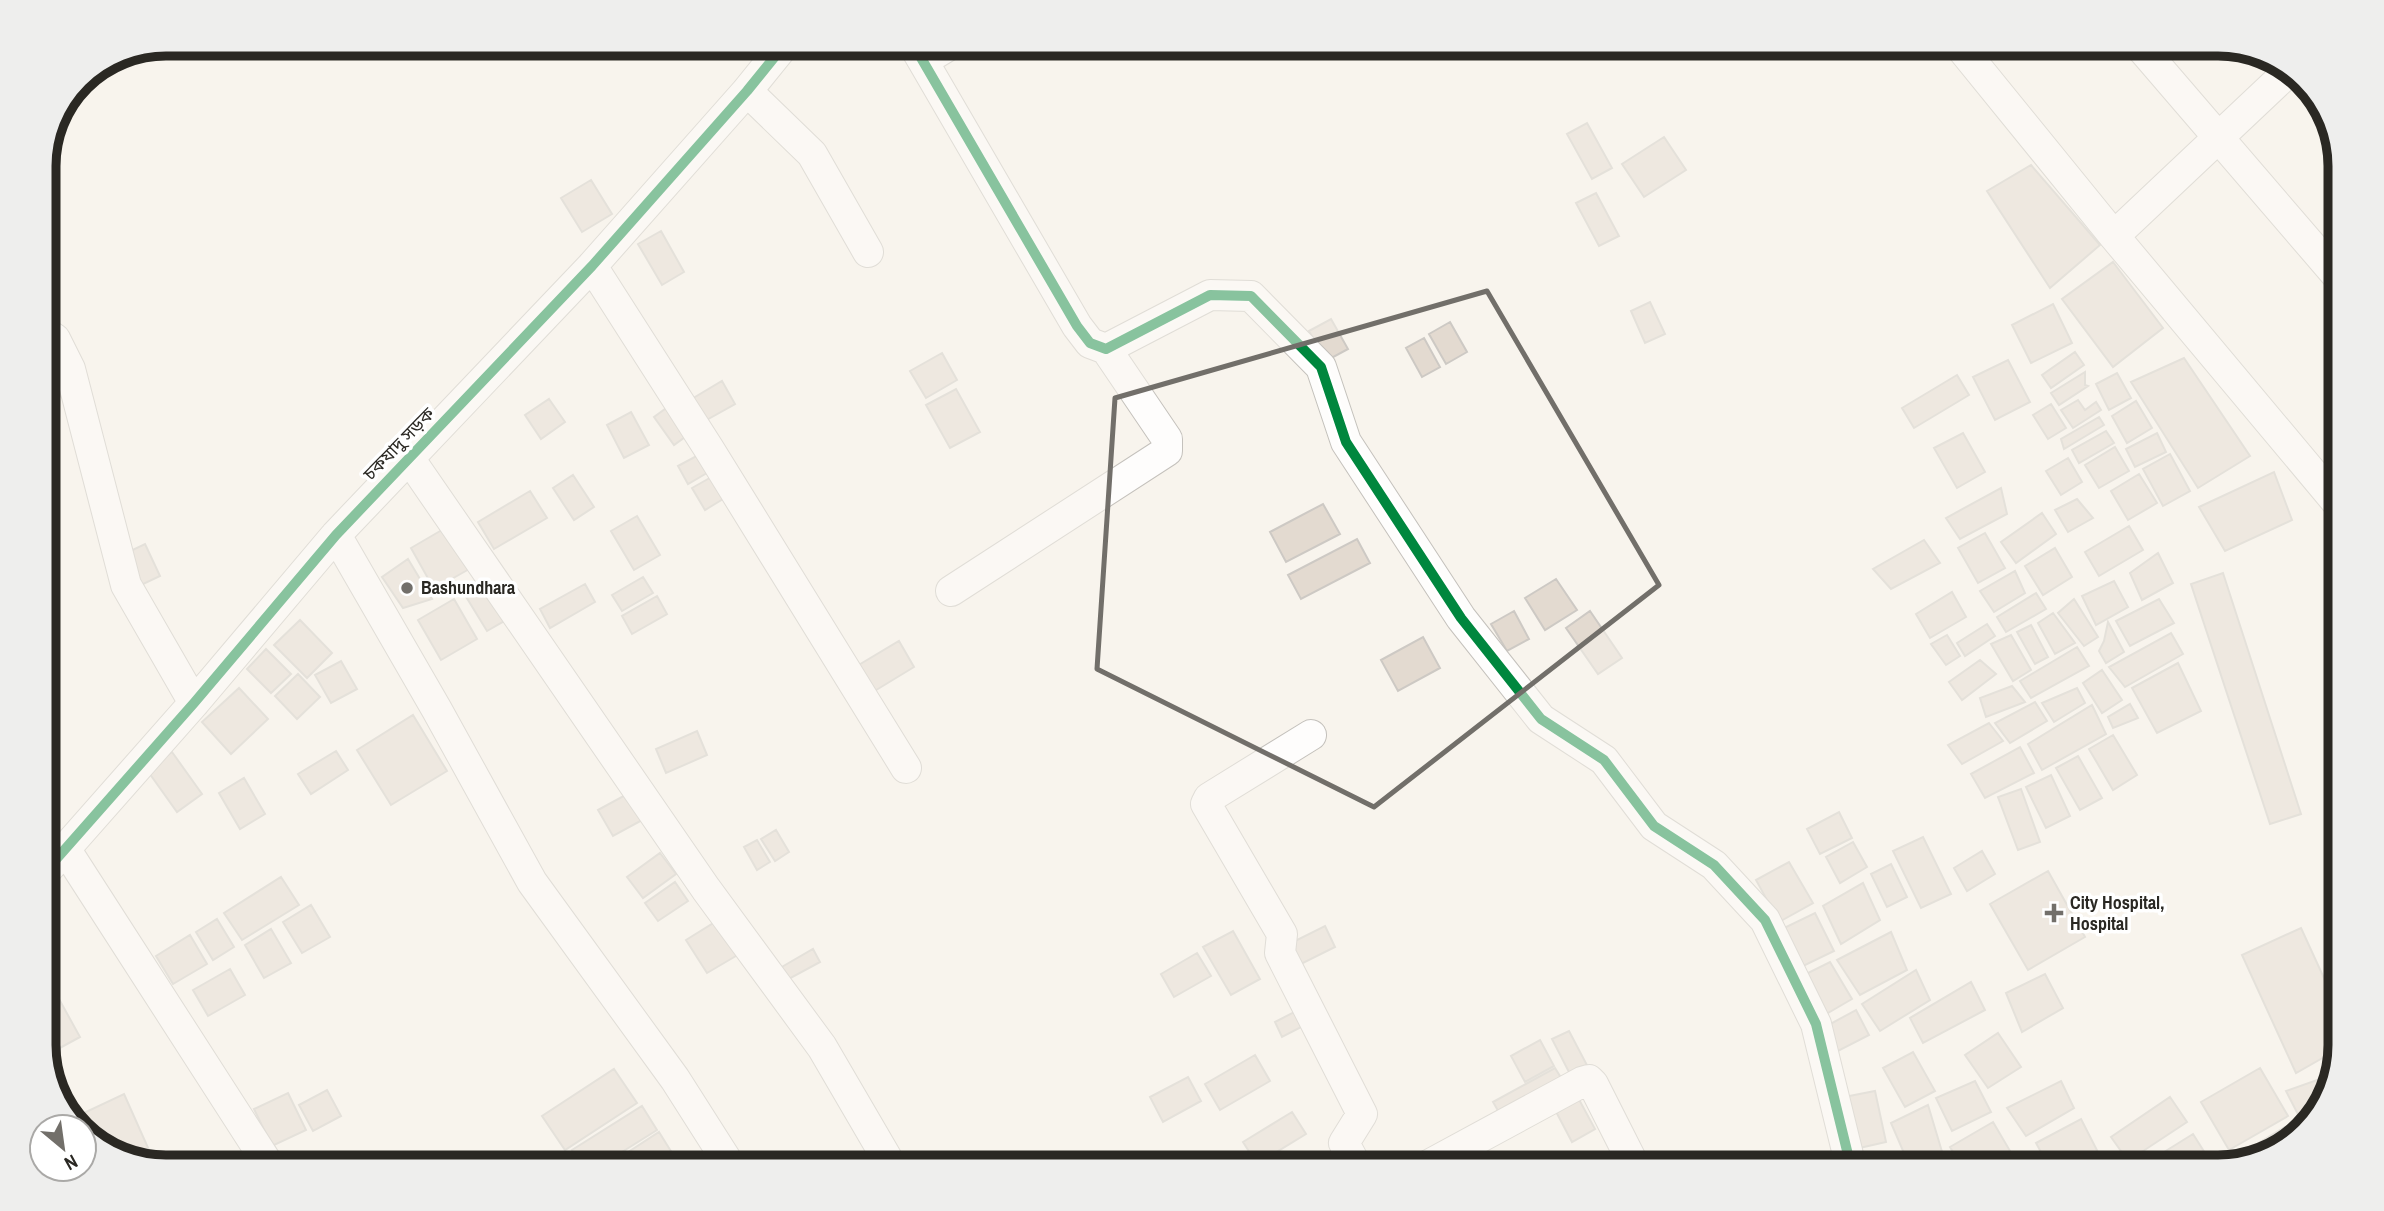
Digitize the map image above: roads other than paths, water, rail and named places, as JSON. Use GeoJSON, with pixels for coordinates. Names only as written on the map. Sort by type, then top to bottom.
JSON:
{"type":"FeatureCollection","features":[{"type":"Feature","properties":{"kind":"street","name":"চকযাদু সড়ক"},"geometry":{"type":"LineString","coordinates":[[56,860],[336,535],[592,266],[775,56]]}},
{"type":"Feature","properties":{"kind":"street"},"geometry":{"type":"LineString","coordinates":[[920,56],[1077,326],[1090,343],[1106,349],[1167,439],[1167,451],[1161,457],[951,591]]}},
{"type":"Feature","properties":{"kind":"street"},"geometry":{"type":"LineString","coordinates":[[1968,56],[2328,492]]}},
{"type":"Feature","properties":{"kind":"street"},"geometry":{"type":"LineString","coordinates":[[2149,56],[2328,265]]}},
{"type":"Feature","properties":{"kind":"street"},"geometry":{"type":"LineString","coordinates":[[2114,236],[2282,77]]}},
{"type":"Feature","properties":{"kind":"street"},"geometry":{"type":"LineString","coordinates":[[747,91],[812,153],[869,252]]}},
{"type":"Feature","properties":{"kind":"street"},"geometry":{"type":"LineString","coordinates":[[592,266],[709,449],[906,768]]}},
{"type":"Feature","properties":{"kind":"street"},"geometry":{"type":"LineString","coordinates":[[1106,349],[1210,295],[1251,296],[1321,367],[1346,442],[1461,618],[1541,719],[1604,760],[1654,826],[1714,865],[1765,920],[1816,1024],[1848,1155]]}},
{"type":"Feature","properties":{"kind":"street"},"geometry":{"type":"LineString","coordinates":[[56,341],[70,369],[127,585],[194,703]]}},
{"type":"Feature","properties":{"kind":"street"},"geometry":{"type":"LineString","coordinates":[[410,458],[706,889],[822,1046],[885,1155]]}},
{"type":"Feature","properties":{"kind":"street"},"geometry":{"type":"LineString","coordinates":[[336,535],[437,710],[532,883],[675,1079],[723,1155]]}},
{"type":"Feature","properties":{"kind":"street"},"geometry":{"type":"LineString","coordinates":[[1311,735],[1209,798],[1206,804],[1282,934],[1280,953],[1362,1114],[1344,1143],[1350,1155]]}},
{"type":"Feature","properties":{"kind":"street"},"geometry":{"type":"LineString","coordinates":[[66,850],[262,1155]]}},
{"type":"Feature","properties":{"kind":"street"},"geometry":{"type":"LineString","coordinates":[[1448,1155],[1589,1080],[1629,1155]]}},
{"type":"Feature","properties":{"kind":"place","name":"Bashundhara"},"geometry":{"type":"Point","coordinates":[407,588]}},
{"type":"Feature","properties":{"kind":"place","name":"City Hospital, Hospital"},"geometry":{"type":"Point","coordinates":[2054,913]}}]}
